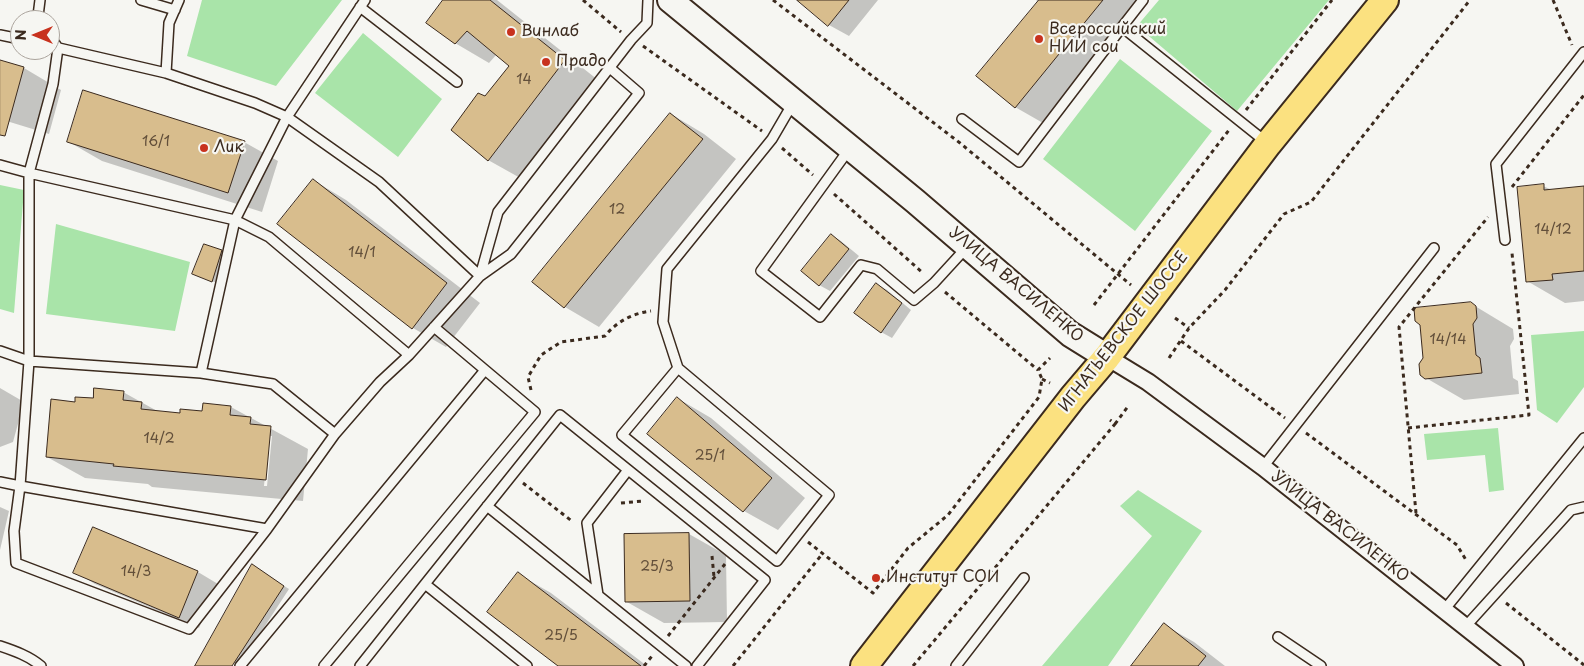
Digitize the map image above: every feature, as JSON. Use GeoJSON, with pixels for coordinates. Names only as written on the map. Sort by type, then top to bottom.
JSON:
{"type":"FeatureCollection","features":[{"type":"Feature","properties":{"kind":"main road","name":"УЛИЦА ВАСИЛЕНКО"},"geometry":{"type":"LineString","coordinates":[[670,0],[968,246],[1070,334],[1107,357]]}},
{"type":"Feature","properties":{"kind":"main road","name":"ИГНАТЬЕВСКОЕ ШОССЕ"},"geometry":{"type":"LineString","coordinates":[[864,666],[1073,397],[1107,357],[1268,144],[1385,0]]}},
{"type":"Feature","properties":{"kind":"street","name":"УЛИЦА ВАСИЛЕНКО"},"geometry":{"type":"LineString","coordinates":[[1107,357],[1148,382],[1263,467],[1515,666]]}},
{"type":"Feature","properties":{"kind":"lane"},"geometry":{"type":"LineString","coordinates":[[141,0],[175,10]]}},
{"type":"Feature","properties":{"kind":"lane"},"geometry":{"type":"LineString","coordinates":[[166,73],[169,23],[179,0]]}},
{"type":"Feature","properties":{"kind":"lane"},"geometry":{"type":"LineString","coordinates":[[480,276],[498,212],[631,40],[647,23],[648,0]]}},
{"type":"Feature","properties":{"kind":"lane"},"geometry":{"type":"LineString","coordinates":[[962,119],[1019,162],[1143,0]]}},
{"type":"Feature","properties":{"kind":"lane"},"geometry":{"type":"LineString","coordinates":[[201,373],[235,220],[287,117],[362,4],[457,82]]}},
{"type":"Feature","properties":{"kind":"lane"},"geometry":{"type":"LineString","coordinates":[[1122,26],[1268,144]]}},
{"type":"Feature","properties":{"kind":"lane"},"geometry":{"type":"LineString","coordinates":[[60,48],[166,73],[255,103],[287,117],[379,182],[480,276]]}},
{"type":"Feature","properties":{"kind":"lane"},"geometry":{"type":"LineString","coordinates":[[1505,240],[1496,164],[1581,56]]}},
{"type":"Feature","properties":{"kind":"lane"},"geometry":{"type":"LineString","coordinates":[[54,60],[53,84],[29,173],[30,361],[20,486],[14,531],[16,562],[190,629],[267,529],[335,434],[380,382],[409,355],[480,276],[511,254],[639,93],[610,68]]}},
{"type":"Feature","properties":{"kind":"lane"},"geometry":{"type":"LineString","coordinates":[[678,368],[622,435],[777,561],[829,495],[678,368],[663,322],[667,269],[772,139],[794,101]]}},
{"type":"Feature","properties":{"kind":"lane"},"geometry":{"type":"LineString","coordinates":[[850,148],[761,271],[820,317],[861,265],[877,269],[914,300],[934,283],[968,246]]}},
{"type":"Feature","properties":{"kind":"lane"},"geometry":{"type":"LineString","coordinates":[[0,165],[235,220],[269,237],[409,355]]}},
{"type":"Feature","properties":{"kind":"lane"},"geometry":{"type":"LineString","coordinates":[[1263,467],[1434,248]]}},
{"type":"Feature","properties":{"kind":"lane"},"geometry":{"type":"LineString","coordinates":[[324,666],[535,412],[434,328]]}},
{"type":"Feature","properties":{"kind":"lane"},"geometry":{"type":"LineString","coordinates":[[0,351],[30,361],[201,373],[273,384],[335,434]]}},
{"type":"Feature","properties":{"kind":"lane"},"geometry":{"type":"LineString","coordinates":[[240,666],[485,370]]}},
{"type":"Feature","properties":{"kind":"lane"},"geometry":{"type":"LineString","coordinates":[[360,666],[560,415],[766,580],[697,666]]}},
{"type":"Feature","properties":{"kind":"lane"},"geometry":{"type":"LineString","coordinates":[[1445,609],[1584,438]]}},
{"type":"Feature","properties":{"kind":"lane"},"geometry":{"type":"LineString","coordinates":[[598,595],[586,523],[628,470]]}},
{"type":"Feature","properties":{"kind":"lane"},"geometry":{"type":"LineString","coordinates":[[0,482],[267,529]]}},
{"type":"Feature","properties":{"kind":"lane"},"geometry":{"type":"LineString","coordinates":[[487,506],[686,666]]}},
{"type":"Feature","properties":{"kind":"lane"},"geometry":{"type":"LineString","coordinates":[[1466,626],[1572,510],[1584,508]]}},
{"type":"Feature","properties":{"kind":"lane"},"geometry":{"type":"LineString","coordinates":[[956,666],[1024,578]]}},
{"type":"Feature","properties":{"kind":"lane"},"geometry":{"type":"LineString","coordinates":[[425,584],[526,666]]}},
{"type":"Feature","properties":{"kind":"lane"},"geometry":{"type":"LineString","coordinates":[[1278,637],[1321,666]]}},
{"type":"Feature","properties":{"kind":"lane"},"geometry":{"type":"LineString","coordinates":[[0,646],[33,659],[41,666]]}},
{"type":"Feature","properties":{"kind":"path"},"geometry":{"type":"LineString","coordinates":[[772,0],[960,143],[1131,285]]}},
{"type":"Feature","properties":{"kind":"path"},"geometry":{"type":"LineString","coordinates":[[1094,305],[1332,0]]}},
{"type":"Feature","properties":{"kind":"path"},"geometry":{"type":"LineString","coordinates":[[1169,358],[1189,328],[1225,290],[1284,214],[1311,202],[1470,0]]}},
{"type":"Feature","properties":{"kind":"path"},"geometry":{"type":"LineString","coordinates":[[1553,0],[1581,56]]}},
{"type":"Feature","properties":{"kind":"path"},"geometry":{"type":"LineString","coordinates":[[1416,514],[1399,327],[1584,95]]}},
{"type":"Feature","properties":{"kind":"path"},"geometry":{"type":"LineString","coordinates":[[1408,428],[1528,414],[1512,252]]}},
{"type":"Feature","properties":{"kind":"path"},"geometry":{"type":"LineString","coordinates":[[535,412],[528,377],[540,355],[561,342],[605,336],[612,327],[639,312],[664,309]]}},
{"type":"Feature","properties":{"kind":"path"},"geometry":{"type":"LineString","coordinates":[[1175,318],[1189,328]]}},
{"type":"Feature","properties":{"kind":"path"},"geometry":{"type":"LineString","coordinates":[[1181,341],[1457,544],[1474,574]]}},
{"type":"Feature","properties":{"kind":"path"},"geometry":{"type":"LineString","coordinates":[[799,534],[873,593],[908,548],[948,516],[1039,397],[1042,380],[1038,370],[1050,358]]}},
{"type":"Feature","properties":{"kind":"path"},"geometry":{"type":"LineString","coordinates":[[1042,380],[1050,383]]}},
{"type":"Feature","properties":{"kind":"path"},"geometry":{"type":"LineString","coordinates":[[913,666],[1129,405]]}},
{"type":"Feature","properties":{"kind":"path"},"geometry":{"type":"LineString","coordinates":[[1110,420],[1114,424]]}},
{"type":"Feature","properties":{"kind":"path"},"geometry":{"type":"LineString","coordinates":[[512,474],[589,535]]}},
{"type":"Feature","properties":{"kind":"path"},"geometry":{"type":"LineString","coordinates":[[602,503],[666,500]]}},
{"type":"Feature","properties":{"kind":"path"},"geometry":{"type":"LineString","coordinates":[[733,666],[823,553]]}},
{"type":"Feature","properties":{"kind":"path"},"geometry":{"type":"LineString","coordinates":[[644,666],[733,554]]}},
{"type":"Feature","properties":{"kind":"path"},"geometry":{"type":"LineString","coordinates":[[1495,594],[1584,665]]}},
{"type":"Feature","properties":{"kind":"green space"},"geometry":{"type":"Polygon","coordinates":[[[202,0],[342,0],[276,86],[187,56],[202,0]]]}},
{"type":"Feature","properties":{"kind":"green space"},"geometry":{"type":"Polygon","coordinates":[[[1159,0],[1329,0],[1237,111],[1137,26],[1159,0]]]}},
{"type":"Feature","properties":{"kind":"green space"},"geometry":{"type":"Polygon","coordinates":[[[363,33],[442,99],[398,157],[315,93],[363,33]]]}},
{"type":"Feature","properties":{"kind":"green space"},"geometry":{"type":"Polygon","coordinates":[[[1120,59],[1212,131],[1135,231],[1043,159],[1120,59]]]}},
{"type":"Feature","properties":{"kind":"green space"},"geometry":{"type":"Polygon","coordinates":[[[0,185],[24,190],[14,313],[0,309],[0,185]]]}},
{"type":"Feature","properties":{"kind":"green space"},"geometry":{"type":"Polygon","coordinates":[[[56,224],[190,262],[175,331],[46,314],[56,224]]]}},
{"type":"Feature","properties":{"kind":"green space"},"geometry":{"type":"Polygon","coordinates":[[[1584,331],[1584,387],[1557,423],[1537,410],[1531,335],[1584,331]]]}},
{"type":"Feature","properties":{"kind":"green space"},"geometry":{"type":"Polygon","coordinates":[[[1498,428],[1504,490],[1489,492],[1485,455],[1427,460],[1424,434],[1498,428]]]}},
{"type":"Feature","properties":{"kind":"green space"},"geometry":{"type":"Polygon","coordinates":[[[1138,490],[1202,531],[1108,666],[1042,666],[1152,536],[1120,506],[1138,490]]]}},
{"type":"Feature","properties":{"kind":"building"},"geometry":{"type":"Polygon","coordinates":[[[443,0],[490,0],[565,60],[488,161],[451,130],[478,93],[485,96],[509,66],[467,31],[455,44],[426,23],[443,0]]]}},
{"type":"Feature","properties":{"kind":"building"},"geometry":{"type":"Polygon","coordinates":[[[797,0],[849,0],[828,26],[797,0]]]}},
{"type":"Feature","properties":{"kind":"building","name":"Всероссийский НИИ сои"},"geometry":{"type":"Polygon","coordinates":[[[1039,0],[1103,0],[1015,108],[976,76],[1039,0]]]}},
{"type":"Feature","properties":{"kind":"building"},"geometry":{"type":"Polygon","coordinates":[[[0,60],[24,67],[5,136],[0,135],[0,60]]]}},
{"type":"Feature","properties":{"kind":"building"},"geometry":{"type":"Polygon","coordinates":[[[83,90],[245,141],[228,193],[67,142],[83,90]]]}},
{"type":"Feature","properties":{"kind":"building"},"geometry":{"type":"Polygon","coordinates":[[[670,113],[703,139],[564,308],[532,282],[670,113]]]}},
{"type":"Feature","properties":{"kind":"building"},"geometry":{"type":"Polygon","coordinates":[[[313,179],[447,283],[412,329],[277,224],[313,179]]]}},
{"type":"Feature","properties":{"kind":"building"},"geometry":{"type":"Polygon","coordinates":[[[1544,184],[1544,190],[1584,186],[1584,271],[1552,274],[1553,280],[1526,282],[1517,187],[1544,184]]]}},
{"type":"Feature","properties":{"kind":"building"},"geometry":{"type":"Polygon","coordinates":[[[831,234],[849,249],[819,286],[801,271],[831,234]]]}},
{"type":"Feature","properties":{"kind":"building"},"geometry":{"type":"Polygon","coordinates":[[[204,244],[222,250],[212,282],[192,274],[204,244]]]}},
{"type":"Feature","properties":{"kind":"building"},"geometry":{"type":"Polygon","coordinates":[[[876,283],[902,303],[881,333],[854,313],[876,283]]]}},
{"type":"Feature","properties":{"kind":"building"},"geometry":{"type":"Polygon","coordinates":[[[1471,302],[1476,306],[1477,318],[1473,324],[1476,355],[1480,358],[1482,373],[1425,379],[1420,375],[1419,364],[1423,358],[1420,325],[1415,321],[1414,308],[1471,302]]]}},
{"type":"Feature","properties":{"kind":"building"},"geometry":{"type":"Polygon","coordinates":[[[94,388],[124,391],[123,400],[142,402],[141,409],[180,413],[180,409],[202,411],[203,403],[231,406],[230,415],[251,417],[250,424],[271,426],[266,480],[113,466],[114,464],[46,457],[51,399],[75,402],[75,397],[93,398],[94,388]]]}},
{"type":"Feature","properties":{"kind":"building"},"geometry":{"type":"Polygon","coordinates":[[[677,397],[772,478],[743,512],[647,434],[677,397]]]}},
{"type":"Feature","properties":{"kind":"building"},"geometry":{"type":"Polygon","coordinates":[[[93,527],[198,571],[179,618],[73,573],[93,527]]]}},
{"type":"Feature","properties":{"kind":"building"},"geometry":{"type":"Polygon","coordinates":[[[689,533],[690,601],[625,602],[624,534],[689,533]]]}},
{"type":"Feature","properties":{"kind":"building"},"geometry":{"type":"Polygon","coordinates":[[[252,564],[284,586],[232,666],[195,666],[252,564]]]}},
{"type":"Feature","properties":{"kind":"building"},"geometry":{"type":"Polygon","coordinates":[[[518,572],[641,666],[558,666],[487,612],[518,572]]]}},
{"type":"Feature","properties":{"kind":"building"},"geometry":{"type":"Polygon","coordinates":[[[1164,623],[1206,656],[1198,666],[1131,666],[1164,623]]]}},
{"type":"Feature","properties":{"kind":"place","name":"Винлаб"},"geometry":{"type":"Point","coordinates":[511,32]}},
{"type":"Feature","properties":{"kind":"place","name":"Всероссийский НИИ сои"},"geometry":{"type":"Point","coordinates":[1039,39]}},
{"type":"Feature","properties":{"kind":"place","name":"Прадо"},"geometry":{"type":"Point","coordinates":[546,62]}},
{"type":"Feature","properties":{"kind":"place","name":"Лик"},"geometry":{"type":"Point","coordinates":[204,148]}},
{"type":"Feature","properties":{"kind":"place","name":"Институт СОИ"},"geometry":{"type":"Point","coordinates":[876,578]}}]}
